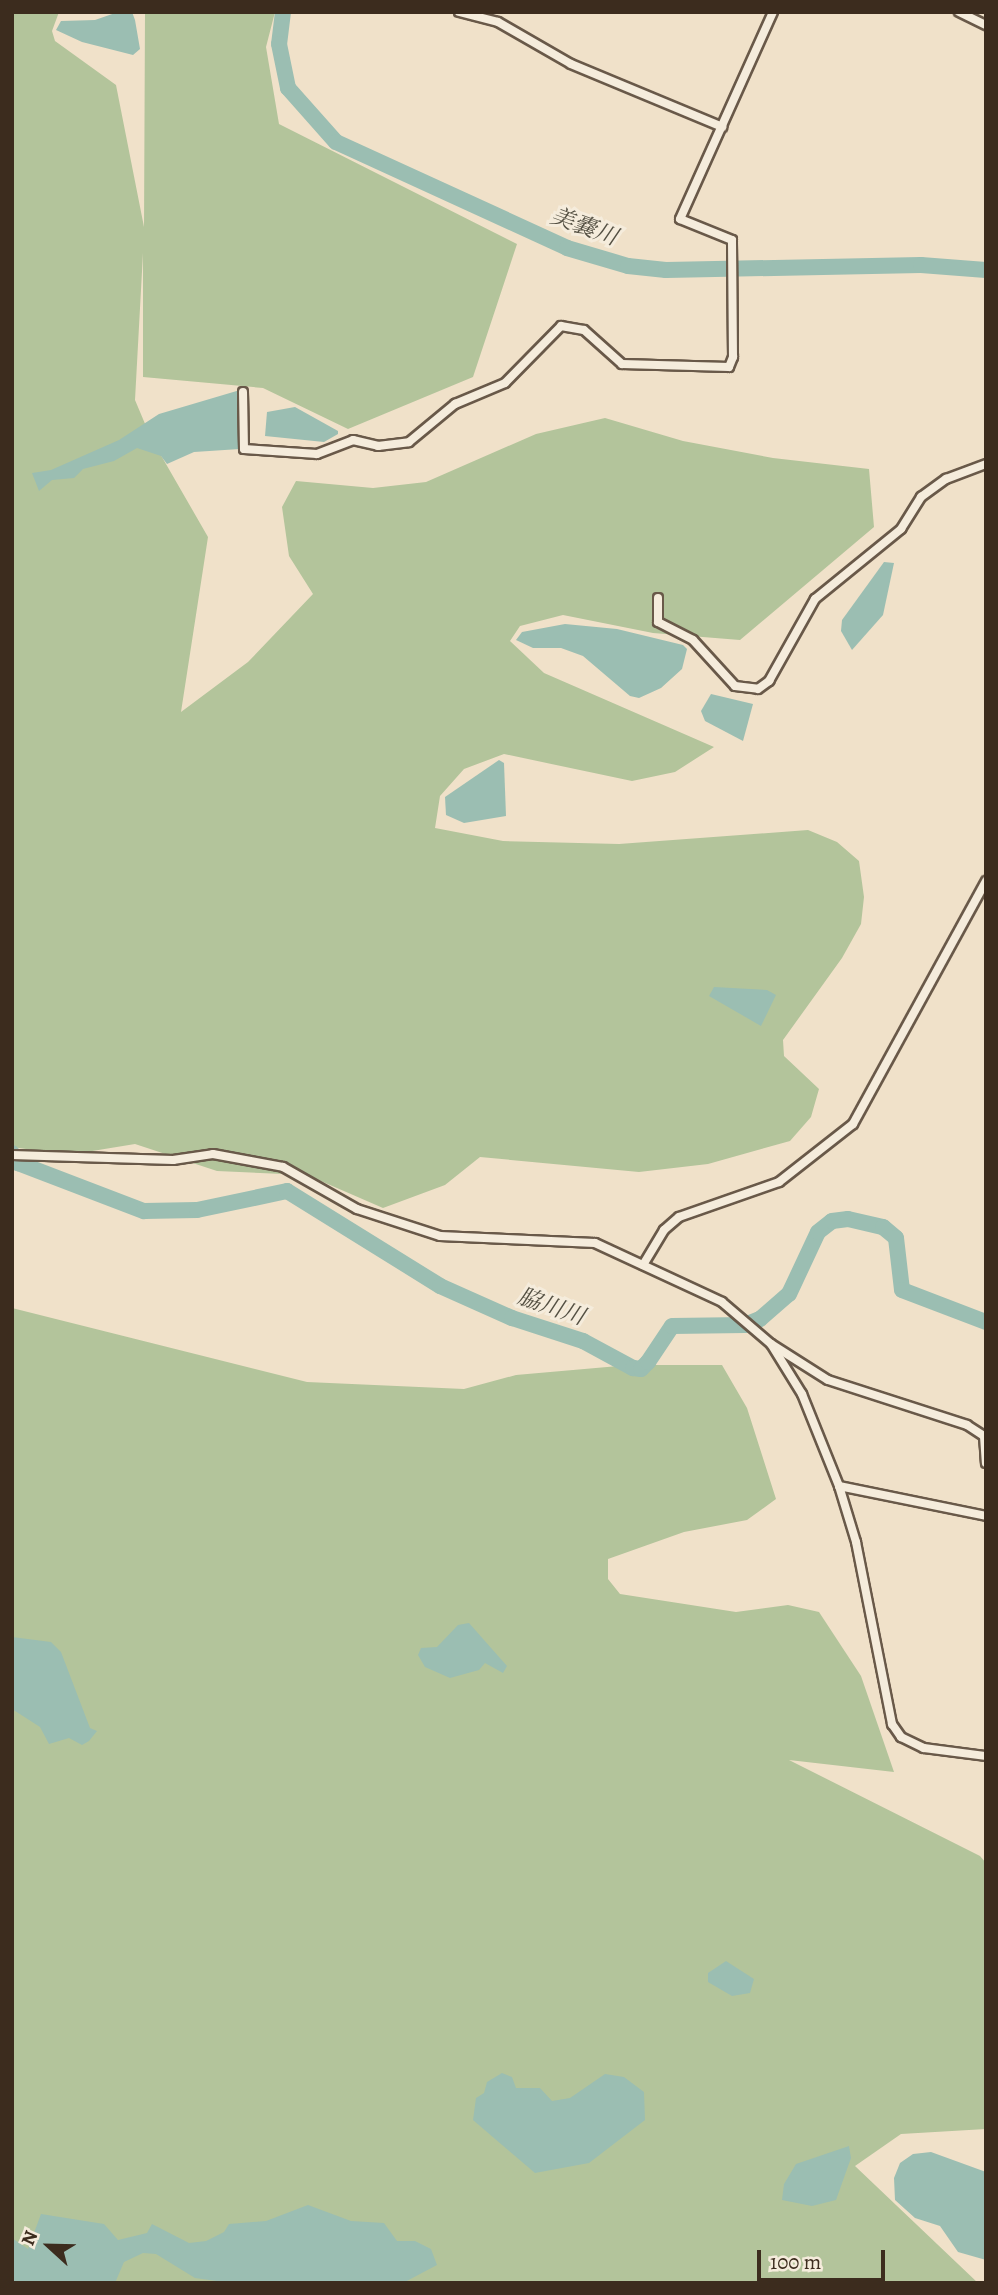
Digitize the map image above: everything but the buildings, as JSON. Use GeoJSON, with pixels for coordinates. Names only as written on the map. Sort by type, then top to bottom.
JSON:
{"type":"FeatureCollection","features":[{"type":"Feature","properties":{"kind":"street"},"geometry":{"type":"LineString","coordinates":[[459,12],[499,17],[571,64],[722,127]]}},
{"type":"Feature","properties":{"kind":"street"},"geometry":{"type":"LineString","coordinates":[[243,392],[244,449],[317,454],[353,440],[378,446],[409,442],[455,404],[505,383],[561,326],[584,330],[622,364],[729,368],[733,357],[732,240],[680,219],[774,12]]}},
{"type":"Feature","properties":{"kind":"street"},"geometry":{"type":"LineString","coordinates":[[959,12],[986,25]]}},
{"type":"Feature","properties":{"kind":"street"},"geometry":{"type":"LineString","coordinates":[[658,598],[658,622],[693,640],[735,686],[758,689],[769,681],[815,599],[901,529],[921,497],[946,479],[986,464]]}},
{"type":"Feature","properties":{"kind":"street"},"geometry":{"type":"LineString","coordinates":[[643,1265],[664,1230],[679,1217],[779,1182],[853,1124],[986,881]]}},
{"type":"Feature","properties":{"kind":"street"},"geometry":{"type":"LineString","coordinates":[[12,1155],[173,1160],[214,1154],[283,1167],[357,1209],[440,1236],[577,1239],[643,1265],[730,1309],[771,1343],[828,1380],[967,1425],[984,1436],[986,1463]]}},
{"type":"Feature","properties":{"kind":"street"},"geometry":{"type":"LineString","coordinates":[[771,1343],[802,1394],[839,1486],[856,1542],[892,1724],[901,1737],[924,1748],[986,1756]]}},
{"type":"Feature","properties":{"kind":"street"},"geometry":{"type":"LineString","coordinates":[[839,1486],[986,1517]]}},
{"type":"Feature","properties":{"kind":"green space"},"geometry":{"type":"Polygon","coordinates":[[[12,12],[59,12],[52,31],[55,41],[116,85],[144,227],[145,12],[275,12],[266,47],[279,124],[517,244],[473,377],[348,429],[263,388],[143,377],[143,253],[135,400],[151,438],[208,537],[181,712],[248,662],[313,594],[289,556],[282,507],[296,481],[373,488],[426,482],[536,434],[605,418],[683,441],[773,458],[869,469],[874,527],[740,640],[653,633],[563,615],[520,626],[510,641],[544,673],[714,747],[675,772],[632,781],[504,754],[464,769],[440,796],[435,828],[503,841],[619,844],[808,830],[837,842],[859,861],[864,897],[861,924],[842,958],[783,1040],[784,1056],[819,1089],[811,1117],[790,1141],[708,1164],[639,1172],[480,1157],[445,1185],[383,1208],[307,1175],[217,1171],[135,1144],[68,1155],[12,1147],[12,12]]]}},
{"type":"Feature","properties":{"kind":"green space"},"geometry":{"type":"Polygon","coordinates":[[[12,1308],[307,1382],[464,1389],[516,1375],[630,1365],[722,1365],[747,1408],[776,1499],[747,1520],[684,1532],[608,1559],[608,1579],[620,1594],[736,1612],[788,1605],[819,1612],[861,1676],[894,1772],[789,1760],[980,1856],[986,1863],[986,2129],[901,2134],[855,2166],[978,2283],[12,2283],[12,1308]]]}},
{"type":"Feature","properties":{"kind":"water"},"geometry":{"type":"Polygon","coordinates":[[[118,12],[132,12],[135,20],[140,49],[133,55],[82,42],[56,30],[61,21],[95,20],[118,12]]]}},
{"type":"Feature","properties":{"kind":"water"},"geometry":{"type":"Polygon","coordinates":[[[240,390],[240,449],[194,452],[167,464],[161,456],[137,448],[114,461],[83,469],[74,478],[52,480],[39,491],[32,473],[51,470],[119,440],[159,414],[240,390]]]}},
{"type":"Feature","properties":{"kind":"water"},"geometry":{"type":"Polygon","coordinates":[[[295,407],[338,431],[338,434],[324,442],[265,436],[267,412],[295,407]]]}},
{"type":"Feature","properties":{"kind":"water"},"geometry":{"type":"Polygon","coordinates":[[[884,562],[894,563],[883,615],[852,650],[841,631],[842,620],[884,562]]]}},
{"type":"Feature","properties":{"kind":"water"},"geometry":{"type":"Polygon","coordinates":[[[565,624],[617,629],[683,645],[687,649],[682,669],[661,688],[639,698],[630,696],[583,656],[561,648],[533,648],[516,640],[522,632],[565,624]]]}},
{"type":"Feature","properties":{"kind":"water"},"geometry":{"type":"Polygon","coordinates":[[[711,694],[753,704],[743,741],[705,721],[701,711],[711,694]]]}},
{"type":"Feature","properties":{"kind":"water"},"geometry":{"type":"Polygon","coordinates":[[[499,760],[504,763],[506,816],[464,823],[446,815],[445,797],[499,760]]]}},
{"type":"Feature","properties":{"kind":"water"},"geometry":{"type":"Polygon","coordinates":[[[714,987],[767,990],[776,995],[761,1026],[709,996],[714,987]]]}},
{"type":"Feature","properties":{"kind":"water"},"geometry":{"type":"Polygon","coordinates":[[[469,1623],[507,1666],[503,1673],[485,1663],[479,1670],[450,1678],[425,1667],[418,1655],[421,1648],[437,1647],[458,1625],[469,1623]]]}},
{"type":"Feature","properties":{"kind":"water"},"geometry":{"type":"Polygon","coordinates":[[[12,1637],[51,1642],[61,1652],[90,1728],[97,1731],[89,1741],[82,1745],[69,1738],[49,1744],[40,1727],[12,1709],[12,1637]]]}},
{"type":"Feature","properties":{"kind":"water"},"geometry":{"type":"Polygon","coordinates":[[[726,1961],[754,1979],[750,1993],[732,1996],[708,1982],[708,1973],[726,1961]]]}},
{"type":"Feature","properties":{"kind":"water"},"geometry":{"type":"Polygon","coordinates":[[[502,2073],[512,2077],[516,2088],[540,2088],[552,2101],[570,2098],[605,2074],[624,2077],[644,2092],[645,2120],[589,2163],[535,2173],[473,2120],[476,2098],[484,2093],[487,2082],[502,2073]]]}},
{"type":"Feature","properties":{"kind":"water"},"geometry":{"type":"Polygon","coordinates":[[[849,2146],[851,2158],[836,2200],[812,2206],[782,2200],[784,2184],[796,2164],[849,2146]]]}},
{"type":"Feature","properties":{"kind":"water"},"geometry":{"type":"Polygon","coordinates":[[[931,2152],[986,2172],[986,2260],[958,2252],[940,2226],[915,2218],[895,2200],[894,2178],[900,2163],[913,2154],[931,2152]]]}},
{"type":"Feature","properties":{"kind":"water"},"geometry":{"type":"Polygon","coordinates":[[[308,2205],[351,2221],[384,2223],[397,2241],[415,2241],[431,2249],[437,2265],[403,2283],[231,2283],[195,2278],[156,2254],[143,2253],[124,2262],[115,2283],[12,2283],[12,2238],[28,2249],[41,2214],[104,2224],[118,2240],[147,2233],[152,2224],[189,2243],[206,2241],[224,2232],[229,2224],[266,2221],[308,2205]]]}},
{"type":"Feature","properties":{"kind":"waterway","name":"美嚢川"},"geometry":{"type":"LineString","coordinates":[[283,12],[279,44],[288,88],[336,142],[567,248],[628,266],[666,270],[921,265],[986,270]]}},
{"type":"Feature","properties":{"kind":"waterway","name":"脇川川"},"geometry":{"type":"LineString","coordinates":[[12,1153],[18,1163],[144,1211],[197,1210],[287,1191],[440,1286],[512,1318],[583,1341],[633,1368],[641,1369],[648,1362],[672,1326],[745,1325],[760,1319],[789,1294],[818,1232],[832,1221],[848,1219],[883,1227],[896,1238],[902,1290],[986,1322]]}}]}
